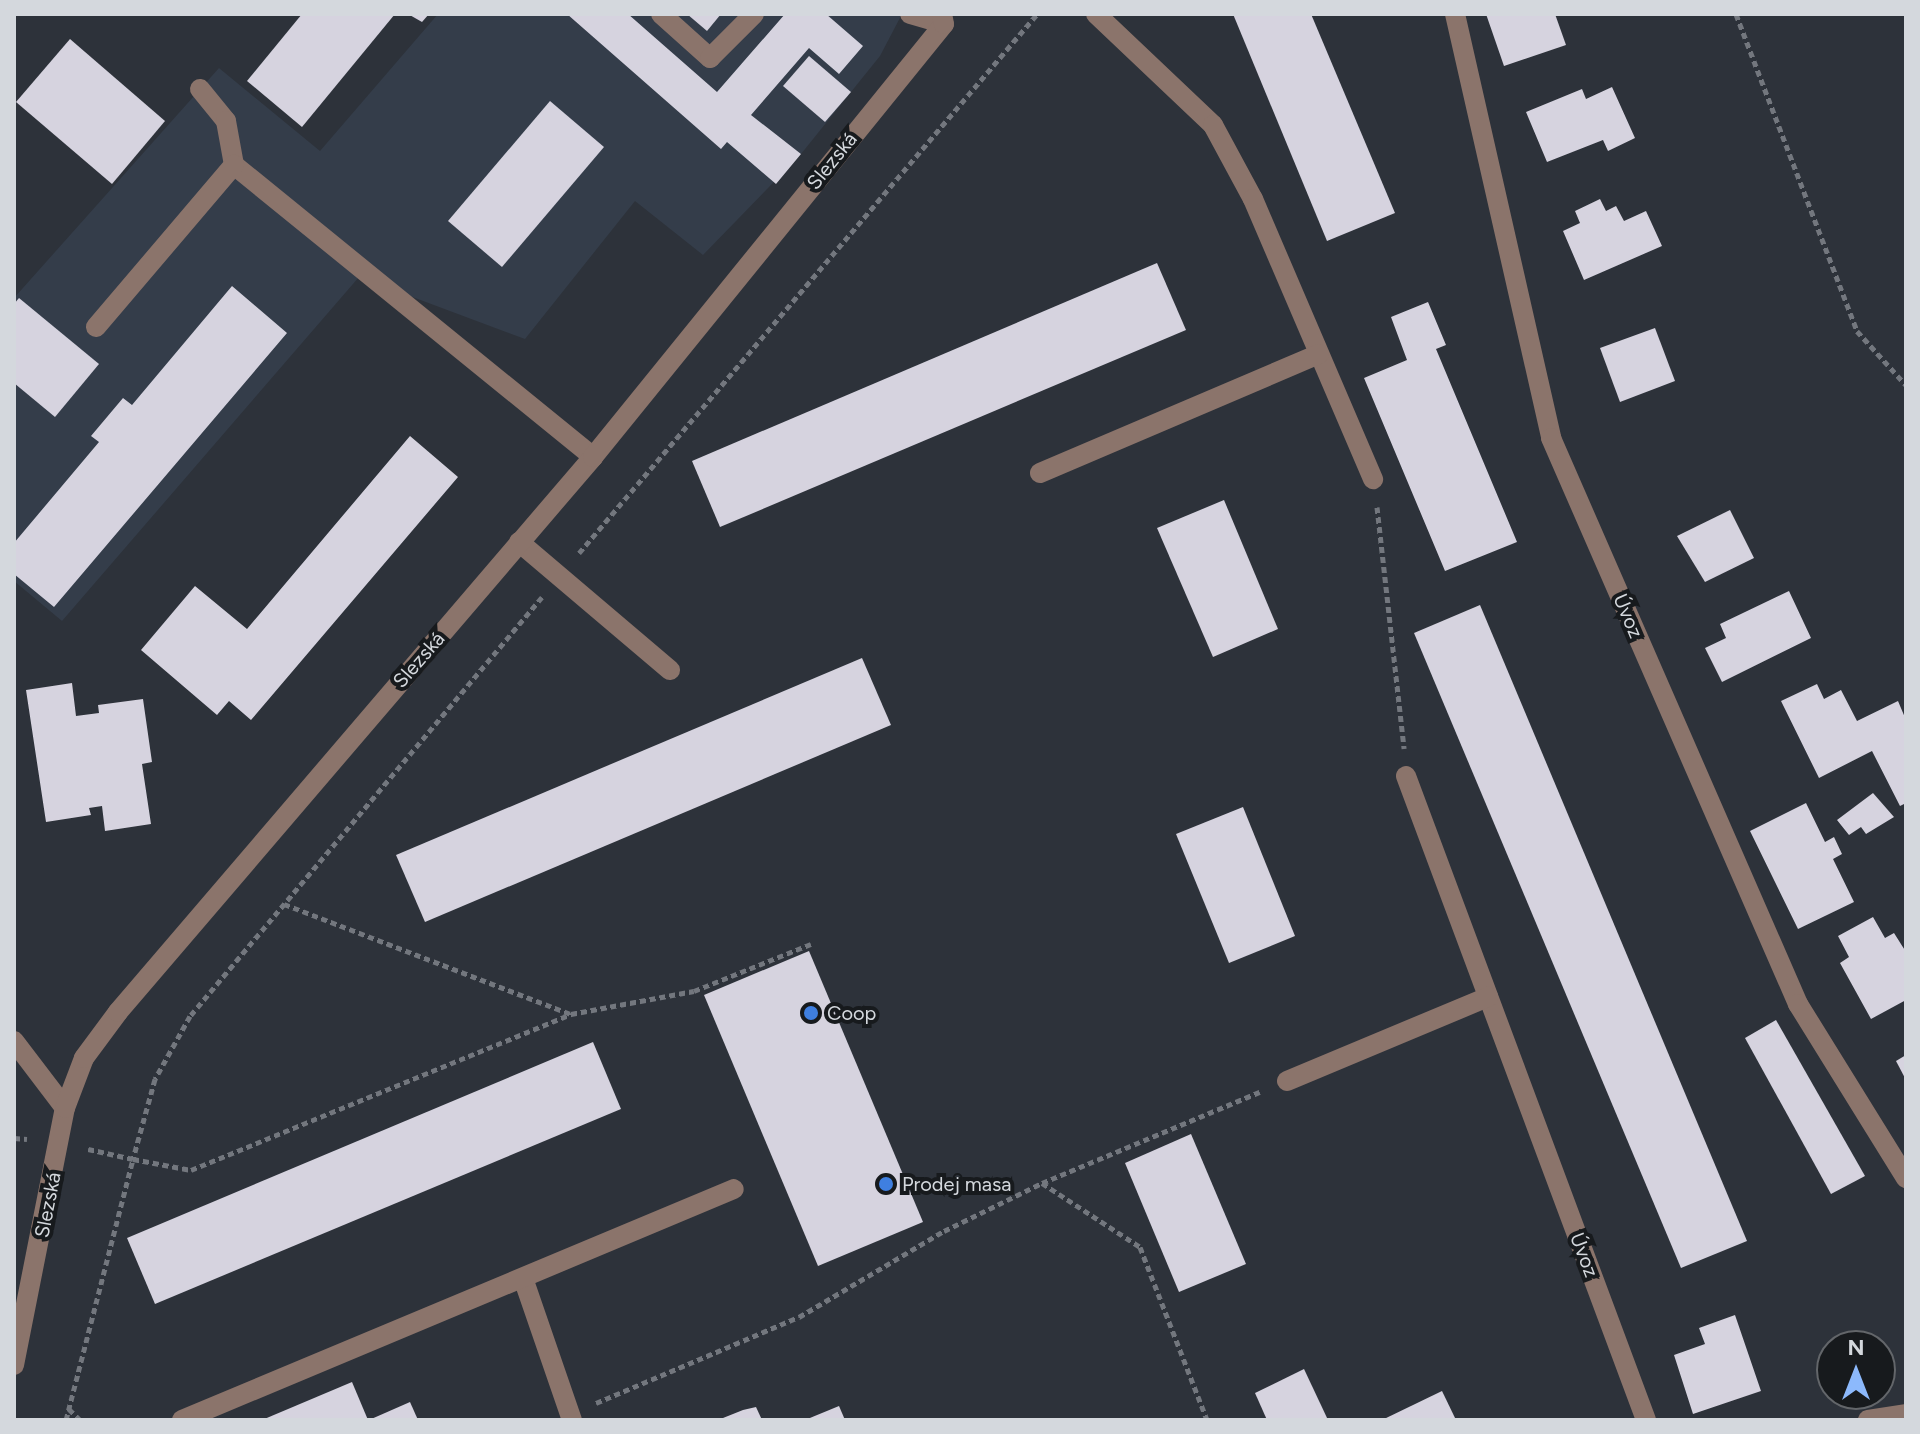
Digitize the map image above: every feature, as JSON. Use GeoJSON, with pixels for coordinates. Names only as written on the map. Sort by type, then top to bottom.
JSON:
{"type":"FeatureCollection","features":[{"type":"Feature","properties":{"kind":"street"},"geometry":{"type":"LineString","coordinates":[[661,14],[710,58],[754,14]]}},
{"type":"Feature","properties":{"kind":"street"},"geometry":{"type":"LineString","coordinates":[[910,14],[943,19]]}},
{"type":"Feature","properties":{"kind":"street"},"geometry":{"type":"LineString","coordinates":[[1096,14],[1213,125],[1253,199],[1373,479]]}},
{"type":"Feature","properties":{"kind":"street","name":"Úvoz"},"geometry":{"type":"LineString","coordinates":[[1455,14],[1551,438],[1798,1004],[1906,1178]]}},
{"type":"Feature","properties":{"kind":"street","name":"Slezská"},"geometry":{"type":"LineString","coordinates":[[14,1365],[65,1108],[84,1058],[118,1012],[593,457],[943,19]]}},
{"type":"Feature","properties":{"kind":"street"},"geometry":{"type":"LineString","coordinates":[[200,89],[226,121],[234,165],[593,457]]}},
{"type":"Feature","properties":{"kind":"street"},"geometry":{"type":"LineString","coordinates":[[96,327],[234,165]]}},
{"type":"Feature","properties":{"kind":"street"},"geometry":{"type":"LineString","coordinates":[[1040,473],[1319,354]]}},
{"type":"Feature","properties":{"kind":"street"},"geometry":{"type":"LineString","coordinates":[[519,542],[670,670]]}},
{"type":"Feature","properties":{"kind":"street","name":"Úvoz"},"geometry":{"type":"LineString","coordinates":[[1406,776],[1646,1420]]}},
{"type":"Feature","properties":{"kind":"street"},"geometry":{"type":"LineString","coordinates":[[1287,1081],[1488,997]]}},
{"type":"Feature","properties":{"kind":"street"},"geometry":{"type":"LineString","coordinates":[[14,1041],[65,1108]]}},
{"type":"Feature","properties":{"kind":"street"},"geometry":{"type":"LineString","coordinates":[[182,1420],[734,1189]]}},
{"type":"Feature","properties":{"kind":"street"},"geometry":{"type":"LineString","coordinates":[[523,1278],[571,1417]]}},
{"type":"Feature","properties":{"kind":"street"},"geometry":{"type":"LineString","coordinates":[[1868,1420],[1906,1414]]}},
{"type":"Feature","properties":{"kind":"path"},"geometry":{"type":"LineString","coordinates":[[1736,14],[1857,331],[1906,385]]}},
{"type":"Feature","properties":{"kind":"path"},"geometry":{"type":"LineString","coordinates":[[1373,479],[1406,776]]}},
{"type":"Feature","properties":{"kind":"path"},"geometry":{"type":"LineString","coordinates":[[284,904],[571,1014]]}},
{"type":"Feature","properties":{"kind":"path"},"geometry":{"type":"LineString","coordinates":[[14,1138],[60,1143],[191,1170],[571,1014],[694,991],[811,944]]}},
{"type":"Feature","properties":{"kind":"path"},"geometry":{"type":"LineString","coordinates":[[571,1417],[799,1317],[944,1231],[1042,1183],[1287,1081]]}},
{"type":"Feature","properties":{"kind":"path"},"geometry":{"type":"LineString","coordinates":[[66,1420],[133,1159]]}},
{"type":"Feature","properties":{"kind":"path"},"geometry":{"type":"LineString","coordinates":[[1042,1183],[1140,1247],[1207,1420]]}},
{"type":"Feature","properties":{"kind":"path"},"geometry":{"type":"LineString","coordinates":[[69,1408],[80,1420]]}},
{"type":"Feature","properties":{"kind":"shaded area"},"geometry":{"type":"Polygon","coordinates":[[[438,14],[902,14],[880,56],[801,154],[703,255],[635,201],[525,339],[359,277],[62,621],[14,581],[14,298],[219,68],[320,151],[438,14]]]}},
{"type":"Feature","properties":{"kind":"building"},"geometry":{"type":"Polygon","coordinates":[[[302,14],[395,14],[302,127],[247,81],[302,14]]]}},
{"type":"Feature","properties":{"kind":"building"},"geometry":{"type":"Polygon","coordinates":[[[408,14],[429,14],[422,22],[408,14]]]}},
{"type":"Feature","properties":{"kind":"building"},"geometry":{"type":"Polygon","coordinates":[[[567,14],[628,14],[717,92],[785,14],[826,14],[863,46],[839,74],[809,48],[751,115],[801,154],[776,184],[727,142],[721,149],[567,14]]]}},
{"type":"Feature","properties":{"kind":"building"},"geometry":{"type":"Polygon","coordinates":[[[687,14],[721,14],[707,31],[687,14]]]}},
{"type":"Feature","properties":{"kind":"building"},"geometry":{"type":"Polygon","coordinates":[[[1233,14],[1311,14],[1395,213],[1327,241],[1233,14]]]}},
{"type":"Feature","properties":{"kind":"building"},"geometry":{"type":"Polygon","coordinates":[[[1486,14],[1555,14],[1566,45],[1504,66],[1486,14]]]}},
{"type":"Feature","properties":{"kind":"building"},"geometry":{"type":"Polygon","coordinates":[[[70,39],[165,121],[112,184],[16,102],[70,39]]]}},
{"type":"Feature","properties":{"kind":"building"},"geometry":{"type":"Polygon","coordinates":[[[809,56],[851,92],[825,122],[783,86],[809,56]]]}},
{"type":"Feature","properties":{"kind":"building"},"geometry":{"type":"Polygon","coordinates":[[[1612,87],[1635,138],[1608,151],[1603,140],[1547,162],[1526,112],[1582,89],[1586,99],[1612,87]]]}},
{"type":"Feature","properties":{"kind":"building"},"geometry":{"type":"Polygon","coordinates":[[[550,101],[604,147],[502,267],[448,221],[550,101]]]}},
{"type":"Feature","properties":{"kind":"building"},"geometry":{"type":"Polygon","coordinates":[[[1600,199],[1606,211],[1616,206],[1624,221],[1646,211],[1662,246],[1584,280],[1563,231],[1580,223],[1575,211],[1600,199]]]}},
{"type":"Feature","properties":{"kind":"building"},"geometry":{"type":"Polygon","coordinates":[[[1157,263],[1186,330],[720,527],[692,461],[1157,263]]]}},
{"type":"Feature","properties":{"kind":"building"},"geometry":{"type":"Polygon","coordinates":[[[232,286],[287,333],[54,607],[14,574],[14,543],[99,442],[91,436],[123,398],[132,405],[232,286]]]}},
{"type":"Feature","properties":{"kind":"building"},"geometry":{"type":"Polygon","coordinates":[[[19,298],[99,364],[55,417],[14,383],[14,304],[19,298]]]}},
{"type":"Feature","properties":{"kind":"building"},"geometry":{"type":"Polygon","coordinates":[[[1428,302],[1446,345],[1436,349],[1517,542],[1445,571],[1364,378],[1407,360],[1391,317],[1428,302]]]}},
{"type":"Feature","properties":{"kind":"building"},"geometry":{"type":"Polygon","coordinates":[[[1655,328],[1675,381],[1620,402],[1600,348],[1655,328]]]}},
{"type":"Feature","properties":{"kind":"building"},"geometry":{"type":"Polygon","coordinates":[[[410,436],[458,477],[251,720],[229,701],[217,715],[141,650],[195,586],[247,629],[410,436]]]}},
{"type":"Feature","properties":{"kind":"building"},"geometry":{"type":"Polygon","coordinates":[[[1224,500],[1278,629],[1213,657],[1157,528],[1224,500]]]}},
{"type":"Feature","properties":{"kind":"building"},"geometry":{"type":"Polygon","coordinates":[[[1730,510],[1754,558],[1705,582],[1677,536],[1730,510]]]}},
{"type":"Feature","properties":{"kind":"building"},"geometry":{"type":"Polygon","coordinates":[[[1789,591],[1811,638],[1722,682],[1705,648],[1726,638],[1720,624],[1789,591]]]}},
{"type":"Feature","properties":{"kind":"building"},"geometry":{"type":"Polygon","coordinates":[[[1480,605],[1747,1241],[1681,1268],[1414,633],[1480,605]]]}},
{"type":"Feature","properties":{"kind":"building"},"geometry":{"type":"Polygon","coordinates":[[[862,658],[891,725],[425,922],[396,855],[862,658]]]}},
{"type":"Feature","properties":{"kind":"building"},"geometry":{"type":"Polygon","coordinates":[[[72,683],[76,716],[99,713],[98,705],[143,699],[152,762],[142,764],[151,824],[105,831],[102,806],[89,808],[91,815],[46,822],[26,690],[72,683]]]}},
{"type":"Feature","properties":{"kind":"building"},"geometry":{"type":"Polygon","coordinates":[[[1817,684],[1824,699],[1841,690],[1857,721],[1898,701],[1906,720],[1906,803],[1900,806],[1872,751],[1819,778],[1781,701],[1817,684]]]}},
{"type":"Feature","properties":{"kind":"building"},"geometry":{"type":"Polygon","coordinates":[[[1873,793],[1894,817],[1866,834],[1861,827],[1849,835],[1837,820],[1873,793]]]}},
{"type":"Feature","properties":{"kind":"building"},"geometry":{"type":"Polygon","coordinates":[[[1806,803],[1825,842],[1834,837],[1842,854],[1833,859],[1854,902],[1798,929],[1750,831],[1806,803]]]}},
{"type":"Feature","properties":{"kind":"building"},"geometry":{"type":"Polygon","coordinates":[[[1243,807],[1295,936],[1229,963],[1176,834],[1243,807]]]}},
{"type":"Feature","properties":{"kind":"building"},"geometry":{"type":"Polygon","coordinates":[[[1873,917],[1885,938],[1894,933],[1906,952],[1906,1000],[1871,1019],[1840,963],[1849,957],[1838,936],[1873,917]]]}},
{"type":"Feature","properties":{"kind":"building"},"geometry":{"type":"Polygon","coordinates":[[[809,951],[923,1222],[818,1266],[704,995],[809,951]]]}},
{"type":"Feature","properties":{"kind":"building"},"geometry":{"type":"Polygon","coordinates":[[[1776,1020],[1865,1176],[1831,1194],[1745,1038],[1776,1020]]]}},
{"type":"Feature","properties":{"kind":"building"},"geometry":{"type":"Polygon","coordinates":[[[593,1042],[621,1109],[155,1304],[127,1238],[593,1042]]]}},
{"type":"Feature","properties":{"kind":"building"},"geometry":{"type":"Polygon","coordinates":[[[1906,1055],[1906,1080],[1896,1061],[1906,1055]]]}},
{"type":"Feature","properties":{"kind":"building"},"geometry":{"type":"Polygon","coordinates":[[[1191,1134],[1246,1264],[1179,1292],[1125,1163],[1191,1134]]]}},
{"type":"Feature","properties":{"kind":"building"},"geometry":{"type":"Polygon","coordinates":[[[1735,1315],[1761,1391],[1693,1414],[1674,1355],[1705,1344],[1699,1328],[1735,1315]]]}},
{"type":"Feature","properties":{"kind":"building"},"geometry":{"type":"Polygon","coordinates":[[[1304,1369],[1328,1420],[1267,1420],[1255,1393],[1304,1369]]]}},
{"type":"Feature","properties":{"kind":"building"},"geometry":{"type":"Polygon","coordinates":[[[352,1382],[368,1420],[262,1420],[352,1382]]]}},
{"type":"Feature","properties":{"kind":"building"},"geometry":{"type":"Polygon","coordinates":[[[1442,1391],[1456,1420],[1382,1420],[1442,1391]]]}},
{"type":"Feature","properties":{"kind":"building"},"geometry":{"type":"Polygon","coordinates":[[[410,1402],[418,1420],[369,1420],[410,1402]]]}},
{"type":"Feature","properties":{"kind":"building"},"geometry":{"type":"Polygon","coordinates":[[[839,1406],[845,1420],[805,1420],[839,1406]]]}},
{"type":"Feature","properties":{"kind":"building"},"geometry":{"type":"Polygon","coordinates":[[[756,1407],[762,1420],[718,1420],[743,1410],[756,1407]]]}},
{"type":"Feature","properties":{"kind":"place","name":"Coop"},"geometry":{"type":"Point","coordinates":[811,1013]}},
{"type":"Feature","properties":{"kind":"place","name":"Prodej masa"},"geometry":{"type":"Point","coordinates":[886,1184]}}]}
